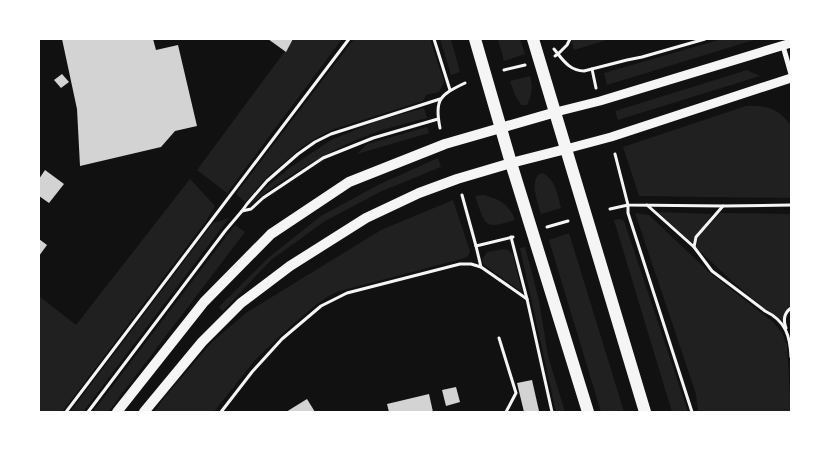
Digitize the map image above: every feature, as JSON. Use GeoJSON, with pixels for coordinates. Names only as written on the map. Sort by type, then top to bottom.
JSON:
{"type":"FeatureCollection","features":[{"type":"Feature","properties":{"kind":"main road"},"geometry":{"type":"LineString","coordinates":[[475,39],[588,412]]}},
{"type":"Feature","properties":{"kind":"main road"},"geometry":{"type":"LineString","coordinates":[[533,39],[645,412]]}},
{"type":"Feature","properties":{"kind":"main road"},"geometry":{"type":"LineString","coordinates":[[117,412],[204,302],[271,234],[349,182],[429,149],[556,112]]}},
{"type":"Feature","properties":{"kind":"main road"},"geometry":{"type":"LineString","coordinates":[[144,412],[202,342],[241,302],[290,266],[366,218],[419,192],[511,163],[566,149]]}},
{"type":"Feature","properties":{"kind":"street"},"geometry":{"type":"LineString","coordinates":[[556,112],[787,44],[791,76],[611,137],[566,149]]}},
{"type":"Feature","properties":{"kind":"path"},"geometry":{"type":"LineString","coordinates":[[66,412],[349,39]]}},
{"type":"Feature","properties":{"kind":"path"},"geometry":{"type":"LineString","coordinates":[[434,39],[450,90]]}},
{"type":"Feature","properties":{"kind":"path"},"geometry":{"type":"LineString","coordinates":[[553,56],[558,54],[567,45],[570,39]]}},
{"type":"Feature","properties":{"kind":"path"},"geometry":{"type":"LineString","coordinates":[[558,54],[572,68],[584,71],[705,39]]}},
{"type":"Feature","properties":{"kind":"path"},"geometry":{"type":"LineString","coordinates":[[504,70],[531,63]]}},
{"type":"Feature","properties":{"kind":"path"},"geometry":{"type":"LineString","coordinates":[[592,69],[597,88]]}},
{"type":"Feature","properties":{"kind":"path"},"geometry":{"type":"LineString","coordinates":[[440,128],[437,105],[440,99],[450,90],[465,83]]}},
{"type":"Feature","properties":{"kind":"path"},"geometry":{"type":"LineString","coordinates":[[88,412],[224,230],[267,181],[298,154],[331,134],[440,99]]}},
{"type":"Feature","properties":{"kind":"path"},"geometry":{"type":"LineString","coordinates":[[242,211],[251,209],[263,198],[323,158],[373,138],[438,119]]}},
{"type":"Feature","properties":{"kind":"path"},"geometry":{"type":"LineString","coordinates":[[615,154],[628,205],[628,213],[692,412]]}},
{"type":"Feature","properties":{"kind":"path"},"geometry":{"type":"LineString","coordinates":[[462,195],[481,267]]}},
{"type":"Feature","properties":{"kind":"path"},"geometry":{"type":"LineString","coordinates":[[610,209],[628,205],[791,205]]}},
{"type":"Feature","properties":{"kind":"path"},"geometry":{"type":"LineString","coordinates":[[647,205],[694,247],[712,271],[765,312],[774,315],[786,331],[791,343],[791,357]]}},
{"type":"Feature","properties":{"kind":"path"},"geometry":{"type":"LineString","coordinates":[[694,247],[696,237],[723,206]]}},
{"type":"Feature","properties":{"kind":"path"},"geometry":{"type":"LineString","coordinates":[[544,228],[568,221]]}},
{"type":"Feature","properties":{"kind":"path"},"geometry":{"type":"LineString","coordinates":[[476,246],[517,236]]}},
{"type":"Feature","properties":{"kind":"path"},"geometry":{"type":"LineString","coordinates":[[511,237],[552,412]]}},
{"type":"Feature","properties":{"kind":"path"},"geometry":{"type":"LineString","coordinates":[[221,412],[252,372],[303,320],[320,306],[347,293],[460,264],[471,264],[481,267],[527,299]]}},
{"type":"Feature","properties":{"kind":"path"},"geometry":{"type":"LineString","coordinates":[[786,331],[784,321],[786,312],[791,308]]}},
{"type":"Feature","properties":{"kind":"path"},"geometry":{"type":"LineString","coordinates":[[500,338],[516,393],[506,412]]}},
{"type":"Feature","properties":{"kind":"shaded area"},"geometry":{"type":"Polygon","coordinates":[[[294,39],[342,39],[227,193],[197,170],[294,39]]]}},
{"type":"Feature","properties":{"kind":"shaded area"},"geometry":{"type":"Polygon","coordinates":[[[354,39],[430,39],[444,82],[439,92],[426,95],[423,101],[334,129],[316,138],[302,147],[267,177],[245,202],[236,194],[354,39]]]}},
{"type":"Feature","properties":{"kind":"shaded area"},"geometry":{"type":"Polygon","coordinates":[[[440,39],[451,39],[460,72],[451,75],[440,39]]]}},
{"type":"Feature","properties":{"kind":"shaded area"},"geometry":{"type":"Polygon","coordinates":[[[498,39],[520,39],[525,54],[504,61],[498,39]]]}},
{"type":"Feature","properties":{"kind":"shaded area"},"geometry":{"type":"Polygon","coordinates":[[[571,39],[610,39],[574,50],[571,39]]]}},
{"type":"Feature","properties":{"kind":"shaded area"},"geometry":{"type":"Polygon","coordinates":[[[722,39],[757,39],[607,85],[604,73],[722,39]]]}},
{"type":"Feature","properties":{"kind":"shaded area"},"geometry":{"type":"Polygon","coordinates":[[[747,70],[760,76],[618,120],[615,111],[747,70]]]}},
{"type":"Feature","properties":{"kind":"shaded area"},"geometry":{"type":"Polygon","coordinates":[[[530,76],[532,87],[530,98],[527,105],[521,105],[510,81],[530,76]]]}},
{"type":"Feature","properties":{"kind":"shaded area"},"geometry":{"type":"Polygon","coordinates":[[[746,106],[760,106],[777,111],[791,126],[791,198],[639,196],[623,147],[746,106]]]}},
{"type":"Feature","properties":{"kind":"shaded area"},"geometry":{"type":"Polygon","coordinates":[[[424,108],[427,118],[379,131],[327,154],[294,173],[247,207],[266,187],[288,169],[331,140],[377,121],[424,108]]]}},
{"type":"Feature","properties":{"kind":"shaded area"},"geometry":{"type":"Polygon","coordinates":[[[427,127],[429,133],[357,154],[367,144],[427,127]]]}},
{"type":"Feature","properties":{"kind":"shaded area"},"geometry":{"type":"Polygon","coordinates":[[[438,158],[441,167],[382,191],[325,221],[271,260],[223,311],[219,307],[268,258],[321,216],[378,185],[438,158]]]}},
{"type":"Feature","properties":{"kind":"shaded area"},"geometry":{"type":"Polygon","coordinates":[[[542,173],[553,183],[561,208],[541,214],[536,198],[535,185],[538,176],[542,173]]]}},
{"type":"Feature","properties":{"kind":"shaded area"},"geometry":{"type":"Polygon","coordinates":[[[190,179],[215,206],[206,221],[62,412],[39,412],[39,296],[76,325],[190,179]]]}},
{"type":"Feature","properties":{"kind":"shaded area"},"geometry":{"type":"Polygon","coordinates":[[[483,195],[494,198],[507,206],[515,220],[497,225],[487,223],[481,214],[475,196],[483,195]]]}},
{"type":"Feature","properties":{"kind":"shaded area"},"geometry":{"type":"Polygon","coordinates":[[[453,200],[470,251],[468,256],[339,291],[327,297],[281,335],[254,361],[214,412],[154,412],[212,342],[246,313],[381,230],[453,200]]]}},
{"type":"Feature","properties":{"kind":"shaded area"},"geometry":{"type":"Polygon","coordinates":[[[658,212],[712,214],[692,243],[658,212]]]}},
{"type":"Feature","properties":{"kind":"shaded area"},"geometry":{"type":"Polygon","coordinates":[[[635,213],[649,215],[710,273],[773,322],[782,333],[787,345],[791,412],[698,412],[696,394],[635,213]]]}},
{"type":"Feature","properties":{"kind":"shaded area"},"geometry":{"type":"Polygon","coordinates":[[[720,213],[791,214],[791,306],[787,309],[782,321],[738,286],[696,247],[698,237],[720,213]]]}},
{"type":"Feature","properties":{"kind":"shaded area"},"geometry":{"type":"Polygon","coordinates":[[[229,218],[83,412],[70,412],[213,223],[229,218]]]}},
{"type":"Feature","properties":{"kind":"shaded area"},"geometry":{"type":"Polygon","coordinates":[[[620,219],[624,221],[688,412],[672,412],[614,220],[620,219]]]}},
{"type":"Feature","properties":{"kind":"shaded area"},"geometry":{"type":"Polygon","coordinates":[[[235,225],[245,232],[108,412],[93,412],[235,225]]]}},
{"type":"Feature","properties":{"kind":"shaded area"},"geometry":{"type":"Polygon","coordinates":[[[569,233],[624,412],[601,412],[549,240],[569,233]]]}},
{"type":"Feature","properties":{"kind":"shaded area"},"geometry":{"type":"Polygon","coordinates":[[[525,247],[539,300],[548,356],[565,412],[556,412],[520,248],[525,247]]]}},
{"type":"Feature","properties":{"kind":"shaded area"},"geometry":{"type":"Polygon","coordinates":[[[504,249],[513,255],[522,292],[484,265],[482,260],[487,252],[504,249]]]}},
{"type":"Feature","properties":{"kind":"building"},"geometry":{"type":"Polygon","coordinates":[[[62,39],[153,39],[156,50],[178,45],[197,126],[175,131],[161,147],[80,166],[77,109],[62,39]]]}},
{"type":"Feature","properties":{"kind":"building"},"geometry":{"type":"Polygon","coordinates":[[[268,39],[293,39],[286,52],[268,39]]]}},
{"type":"Feature","properties":{"kind":"building"},"geometry":{"type":"Polygon","coordinates":[[[62,74],[69,82],[61,88],[54,80],[62,74]]]}},
{"type":"Feature","properties":{"kind":"building"},"geometry":{"type":"Polygon","coordinates":[[[45,170],[64,184],[49,203],[39,196],[39,179],[45,170]]]}},
{"type":"Feature","properties":{"kind":"building"},"geometry":{"type":"Polygon","coordinates":[[[39,239],[47,245],[39,256],[39,239]]]}},
{"type":"Feature","properties":{"kind":"building"},"geometry":{"type":"Polygon","coordinates":[[[532,380],[539,411],[524,412],[517,383],[532,380]]]}},
{"type":"Feature","properties":{"kind":"building"},"geometry":{"type":"Polygon","coordinates":[[[456,387],[460,402],[446,406],[442,390],[456,387]]]}},
{"type":"Feature","properties":{"kind":"building"},"geometry":{"type":"Polygon","coordinates":[[[429,394],[433,412],[389,412],[387,404],[429,394]]]}},
{"type":"Feature","properties":{"kind":"building"},"geometry":{"type":"Polygon","coordinates":[[[307,399],[315,412],[286,412],[307,399]]]}}]}
